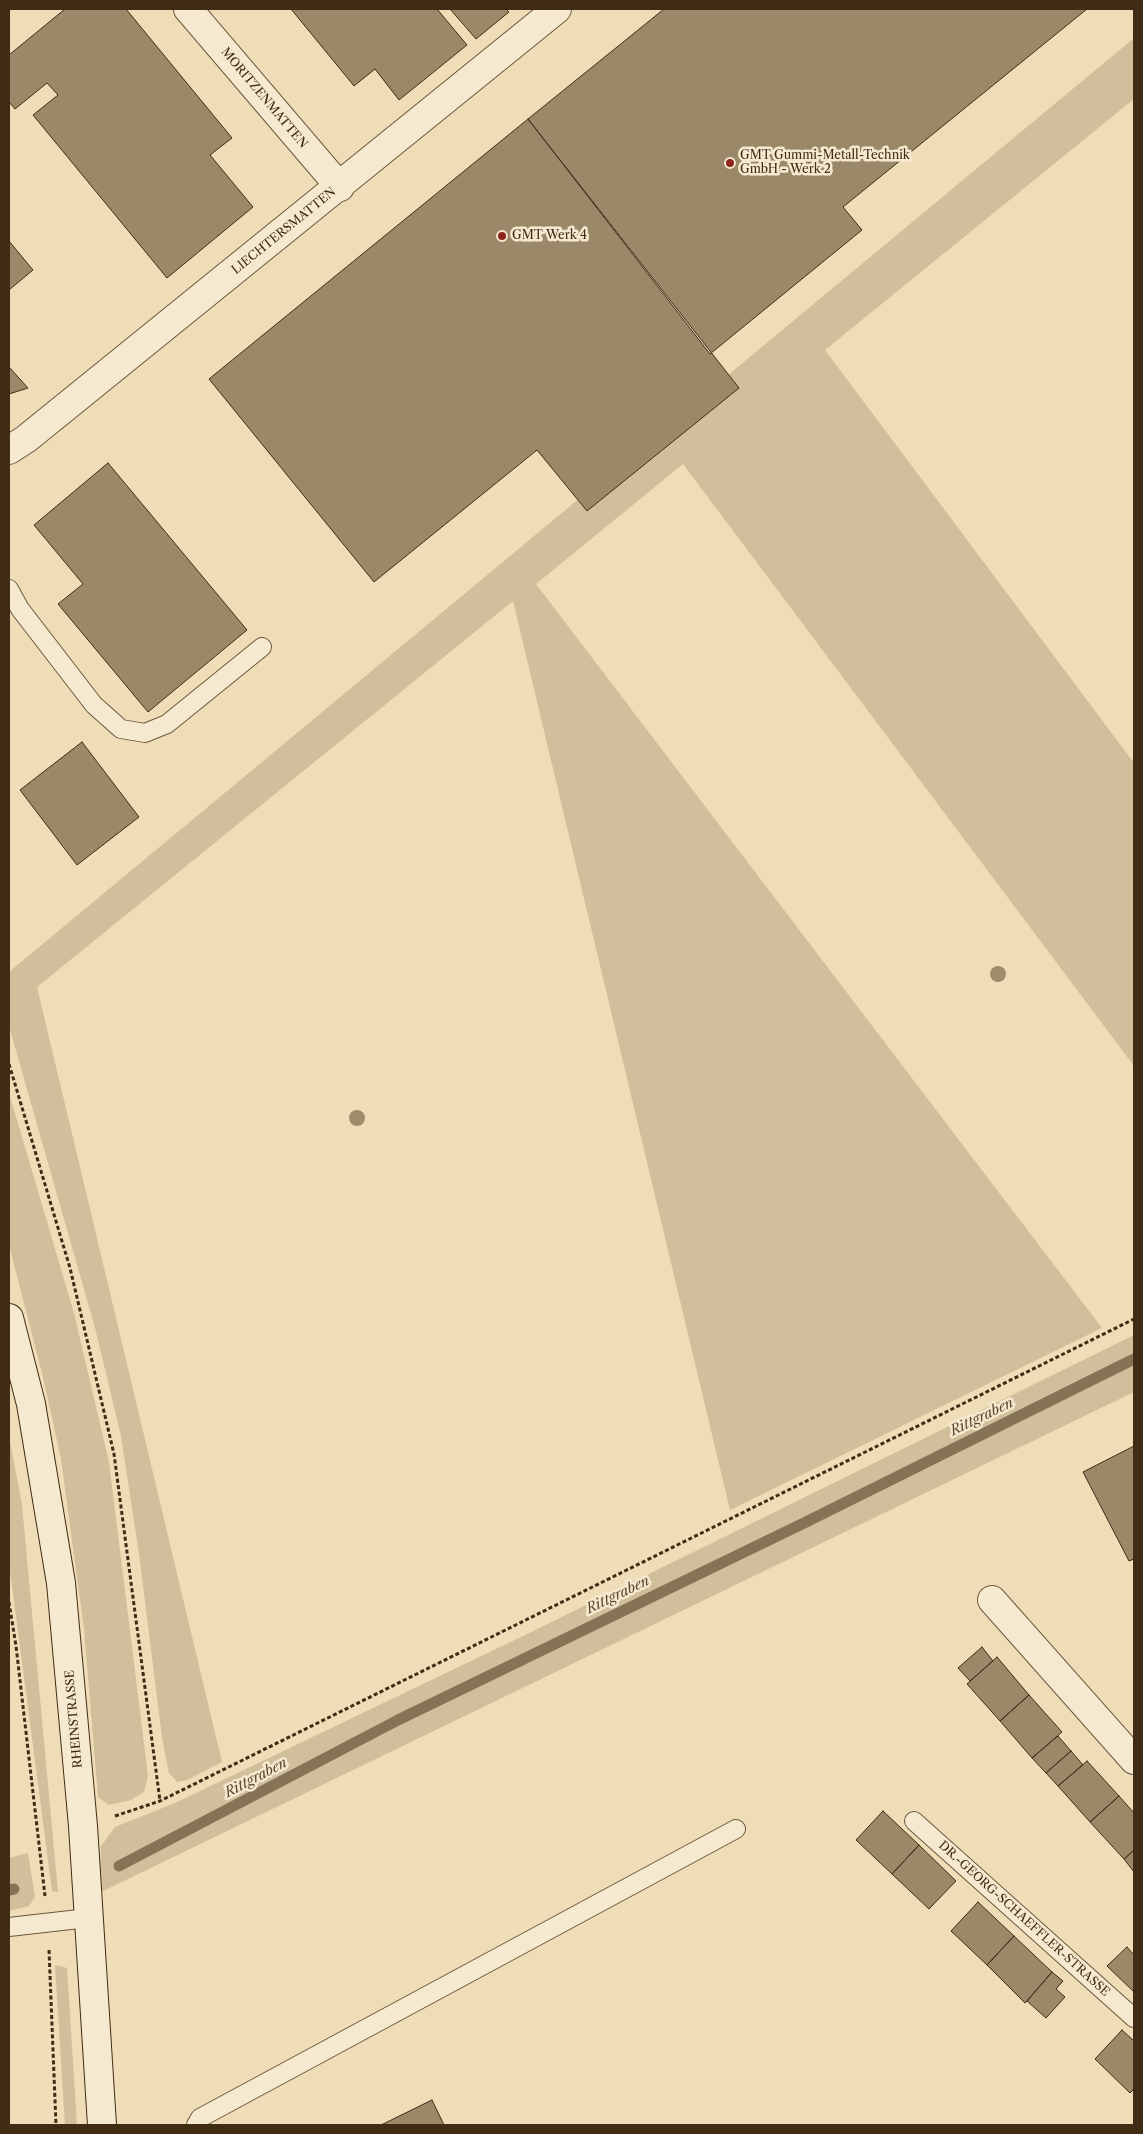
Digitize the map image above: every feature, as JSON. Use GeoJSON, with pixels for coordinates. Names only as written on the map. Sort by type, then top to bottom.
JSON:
{"type":"FeatureCollection","features":[{"type":"Feature","properties":{"kind":"street","name":"MORITZENMATTEN"},"geometry":{"type":"LineString","coordinates":[[188,9],[340,187]]}},
{"type":"Feature","properties":{"kind":"street","name":"LIECHTERSMATTEN"},"geometry":{"type":"LineString","coordinates":[[9,450],[26,439],[340,187],[557,9]]}},
{"type":"Feature","properties":{"kind":"street","name":"RHEINSTRASSE"},"geometry":{"type":"LineString","coordinates":[[9,1318],[31,1404],[61,1583],[83,1826],[102,2125]]}},
{"type":"Feature","properties":{"kind":"street"},"geometry":{"type":"LineString","coordinates":[[992,1600],[1134,1760]]}},
{"type":"Feature","properties":{"kind":"lane"},"geometry":{"type":"LineString","coordinates":[[9,589],[20,609],[94,705],[121,730],[145,733],[167,724],[262,647]]}},
{"type":"Feature","properties":{"kind":"lane","name":"DR.-GEORG-SCHAEFFLER-STRASSE"},"geometry":{"type":"LineString","coordinates":[[914,1820],[1134,2018]]}},
{"type":"Feature","properties":{"kind":"lane"},"geometry":{"type":"LineString","coordinates":[[196,2125],[200,2118],[736,1829]]}},
{"type":"Feature","properties":{"kind":"lane"},"geometry":{"type":"LineString","coordinates":[[9,1927],[48,1921],[88,1918]]}},
{"type":"Feature","properties":{"kind":"path"},"geometry":{"type":"LineString","coordinates":[[9,1064],[70,1268],[114,1454],[160,1801]]}},
{"type":"Feature","properties":{"kind":"path"},"geometry":{"type":"LineString","coordinates":[[83,1826],[160,1801],[1134,1318]]}},
{"type":"Feature","properties":{"kind":"path"},"geometry":{"type":"LineString","coordinates":[[9,1602],[16,1646],[48,1921],[56,2125]]}},
{"type":"Feature","properties":{"kind":"shaded area"},"geometry":{"type":"Polygon","coordinates":[[[1134,38],[1134,99],[825,350],[1134,763],[1134,1066],[683,464],[536,584],[1102,1328],[730,1510],[513,601],[37,987],[222,1762],[187,1780],[177,1782],[169,1773],[162,1738],[139,1554],[121,1436],[95,1328],[9,1026],[9,972],[1134,38]]]}},
{"type":"Feature","properties":{"kind":"shaded area"},"geometry":{"type":"Polygon","coordinates":[[[9,1093],[74,1313],[109,1462],[148,1776],[144,1792],[131,1800],[109,1805],[98,1797],[84,1629],[61,1459],[42,1373],[9,1245],[9,1093]]]}},
{"type":"Feature","properties":{"kind":"shaded area"},"geometry":{"type":"Polygon","coordinates":[[[1134,1335],[1134,1392],[99,1893],[101,1846],[115,1827],[175,1803],[523,1636],[1134,1335]]]}},
{"type":"Feature","properties":{"kind":"shaded area"},"geometry":{"type":"Polygon","coordinates":[[[9,1436],[22,1505],[58,1892],[52,1891],[9,1563],[9,1436]]]}},
{"type":"Feature","properties":{"kind":"shaded area"},"geometry":{"type":"Polygon","coordinates":[[[28,1853],[35,1897],[29,1906],[9,1911],[9,1858],[28,1853]]]}},
{"type":"Feature","properties":{"kind":"shaded area"},"geometry":{"type":"Polygon","coordinates":[[[55,1965],[67,1968],[77,2125],[65,2125],[55,1965]]]}},
{"type":"Feature","properties":{"kind":"building"},"geometry":{"type":"Polygon","coordinates":[[[65,9],[126,9],[232,138],[210,155],[253,207],[167,278],[33,115],[58,95],[47,83],[15,109],[9,102],[9,55],[65,9]]]}},
{"type":"Feature","properties":{"kind":"building"},"geometry":{"type":"Polygon","coordinates":[[[291,9],[437,9],[467,45],[399,100],[375,69],[354,86],[291,9]]]}},
{"type":"Feature","properties":{"kind":"building"},"geometry":{"type":"Polygon","coordinates":[[[450,9],[506,9],[509,12],[476,39],[450,9]]]}},
{"type":"Feature","properties":{"kind":"building","name":"GMT Gummi-Metall-Technik GmbH - Werk 2"},"geometry":{"type":"Polygon","coordinates":[[[664,9],[1087,9],[843,207],[862,230],[710,354],[528,119],[664,9]]]}},
{"type":"Feature","properties":{"kind":"building","name":"GMT Werk 4"},"geometry":{"type":"Polygon","coordinates":[[[528,119],[739,388],[587,511],[537,450],[374,582],[209,379],[528,119]]]}},
{"type":"Feature","properties":{"kind":"building"},"geometry":{"type":"Polygon","coordinates":[[[9,241],[33,270],[9,290],[9,241]]]}},
{"type":"Feature","properties":{"kind":"building"},"geometry":{"type":"Polygon","coordinates":[[[9,367],[28,388],[9,394],[9,367]]]}},
{"type":"Feature","properties":{"kind":"building"},"geometry":{"type":"Polygon","coordinates":[[[108,463],[247,630],[148,712],[58,604],[83,584],[34,525],[108,463]]]}},
{"type":"Feature","properties":{"kind":"building"},"geometry":{"type":"Polygon","coordinates":[[[82,742],[139,817],[77,865],[20,790],[82,742]]]}},
{"type":"Feature","properties":{"kind":"building"},"geometry":{"type":"Polygon","coordinates":[[[1134,1446],[1134,1559],[1129,1561],[1083,1472],[1134,1446]]]}},
{"type":"Feature","properties":{"kind":"building"},"geometry":{"type":"Polygon","coordinates":[[[982,1647],[993,1661],[970,1681],[958,1668],[982,1647]]]}},
{"type":"Feature","properties":{"kind":"building"},"geometry":{"type":"Polygon","coordinates":[[[997,1657],[1029,1695],[1000,1721],[967,1684],[997,1657]]]}},
{"type":"Feature","properties":{"kind":"building"},"geometry":{"type":"Polygon","coordinates":[[[1029,1695],[1062,1732],[1032,1758],[1000,1721],[1029,1695]]]}},
{"type":"Feature","properties":{"kind":"building"},"geometry":{"type":"Polygon","coordinates":[[[1058,1736],[1071,1751],[1046,1773],[1032,1758],[1058,1736]]]}},
{"type":"Feature","properties":{"kind":"building"},"geometry":{"type":"Polygon","coordinates":[[[1071,1751],[1083,1765],[1058,1786],[1046,1773],[1071,1751]]]}},
{"type":"Feature","properties":{"kind":"building"},"geometry":{"type":"Polygon","coordinates":[[[1087,1761],[1119,1796],[1090,1822],[1058,1786],[1087,1761]]]}},
{"type":"Feature","properties":{"kind":"building"},"geometry":{"type":"Polygon","coordinates":[[[1119,1796],[1134,1813],[1134,1850],[1124,1859],[1090,1822],[1119,1796]]]}},
{"type":"Feature","properties":{"kind":"building"},"geometry":{"type":"Polygon","coordinates":[[[883,1811],[919,1845],[892,1874],[856,1840],[883,1811]]]}},
{"type":"Feature","properties":{"kind":"building"},"geometry":{"type":"Polygon","coordinates":[[[919,1845],[956,1881],[929,1909],[892,1874],[919,1845]]]}},
{"type":"Feature","properties":{"kind":"building"},"geometry":{"type":"Polygon","coordinates":[[[1134,1850],[1134,1872],[1124,1859],[1134,1850]]]}},
{"type":"Feature","properties":{"kind":"building"},"geometry":{"type":"Polygon","coordinates":[[[978,1902],[1014,1936],[987,1965],[951,1931],[978,1902]]]}},
{"type":"Feature","properties":{"kind":"building"},"geometry":{"type":"Polygon","coordinates":[[[1014,1936],[1052,1972],[1025,2003],[987,1965],[1014,1936]]]}},
{"type":"Feature","properties":{"kind":"building"},"geometry":{"type":"Polygon","coordinates":[[[1127,1947],[1134,1955],[1134,1992],[1107,1966],[1127,1947]]]}},
{"type":"Feature","properties":{"kind":"building"},"geometry":{"type":"Polygon","coordinates":[[[1052,1972],[1063,1981],[1056,1989],[1065,1997],[1046,2018],[1027,2001],[1052,1972]]]}},
{"type":"Feature","properties":{"kind":"building"},"geometry":{"type":"Polygon","coordinates":[[[1122,2030],[1134,2041],[1134,2089],[1130,2093],[1095,2059],[1122,2030]]]}},
{"type":"Feature","properties":{"kind":"building"},"geometry":{"type":"Polygon","coordinates":[[[432,2100],[444,2125],[381,2125],[432,2100]]]}},
{"type":"Feature","properties":{"kind":"waterway","name":"Rittgraben"},"geometry":{"type":"LineString","coordinates":[[119,1866],[398,1720],[804,1523],[1134,1359]]}},
{"type":"Feature","properties":{"kind":"waterway","name":"Rittgraben"},"geometry":{"type":"LineString","coordinates":[[9,1890],[14,1889]]}},
{"type":"Feature","properties":{"kind":"place","name":"GMT Gummi-Metall-Technik GmbH - Werk 2"},"geometry":{"type":"Point","coordinates":[730,163]}},
{"type":"Feature","properties":{"kind":"place","name":"GMT Werk 4"},"geometry":{"type":"Point","coordinates":[502,236]}}]}
